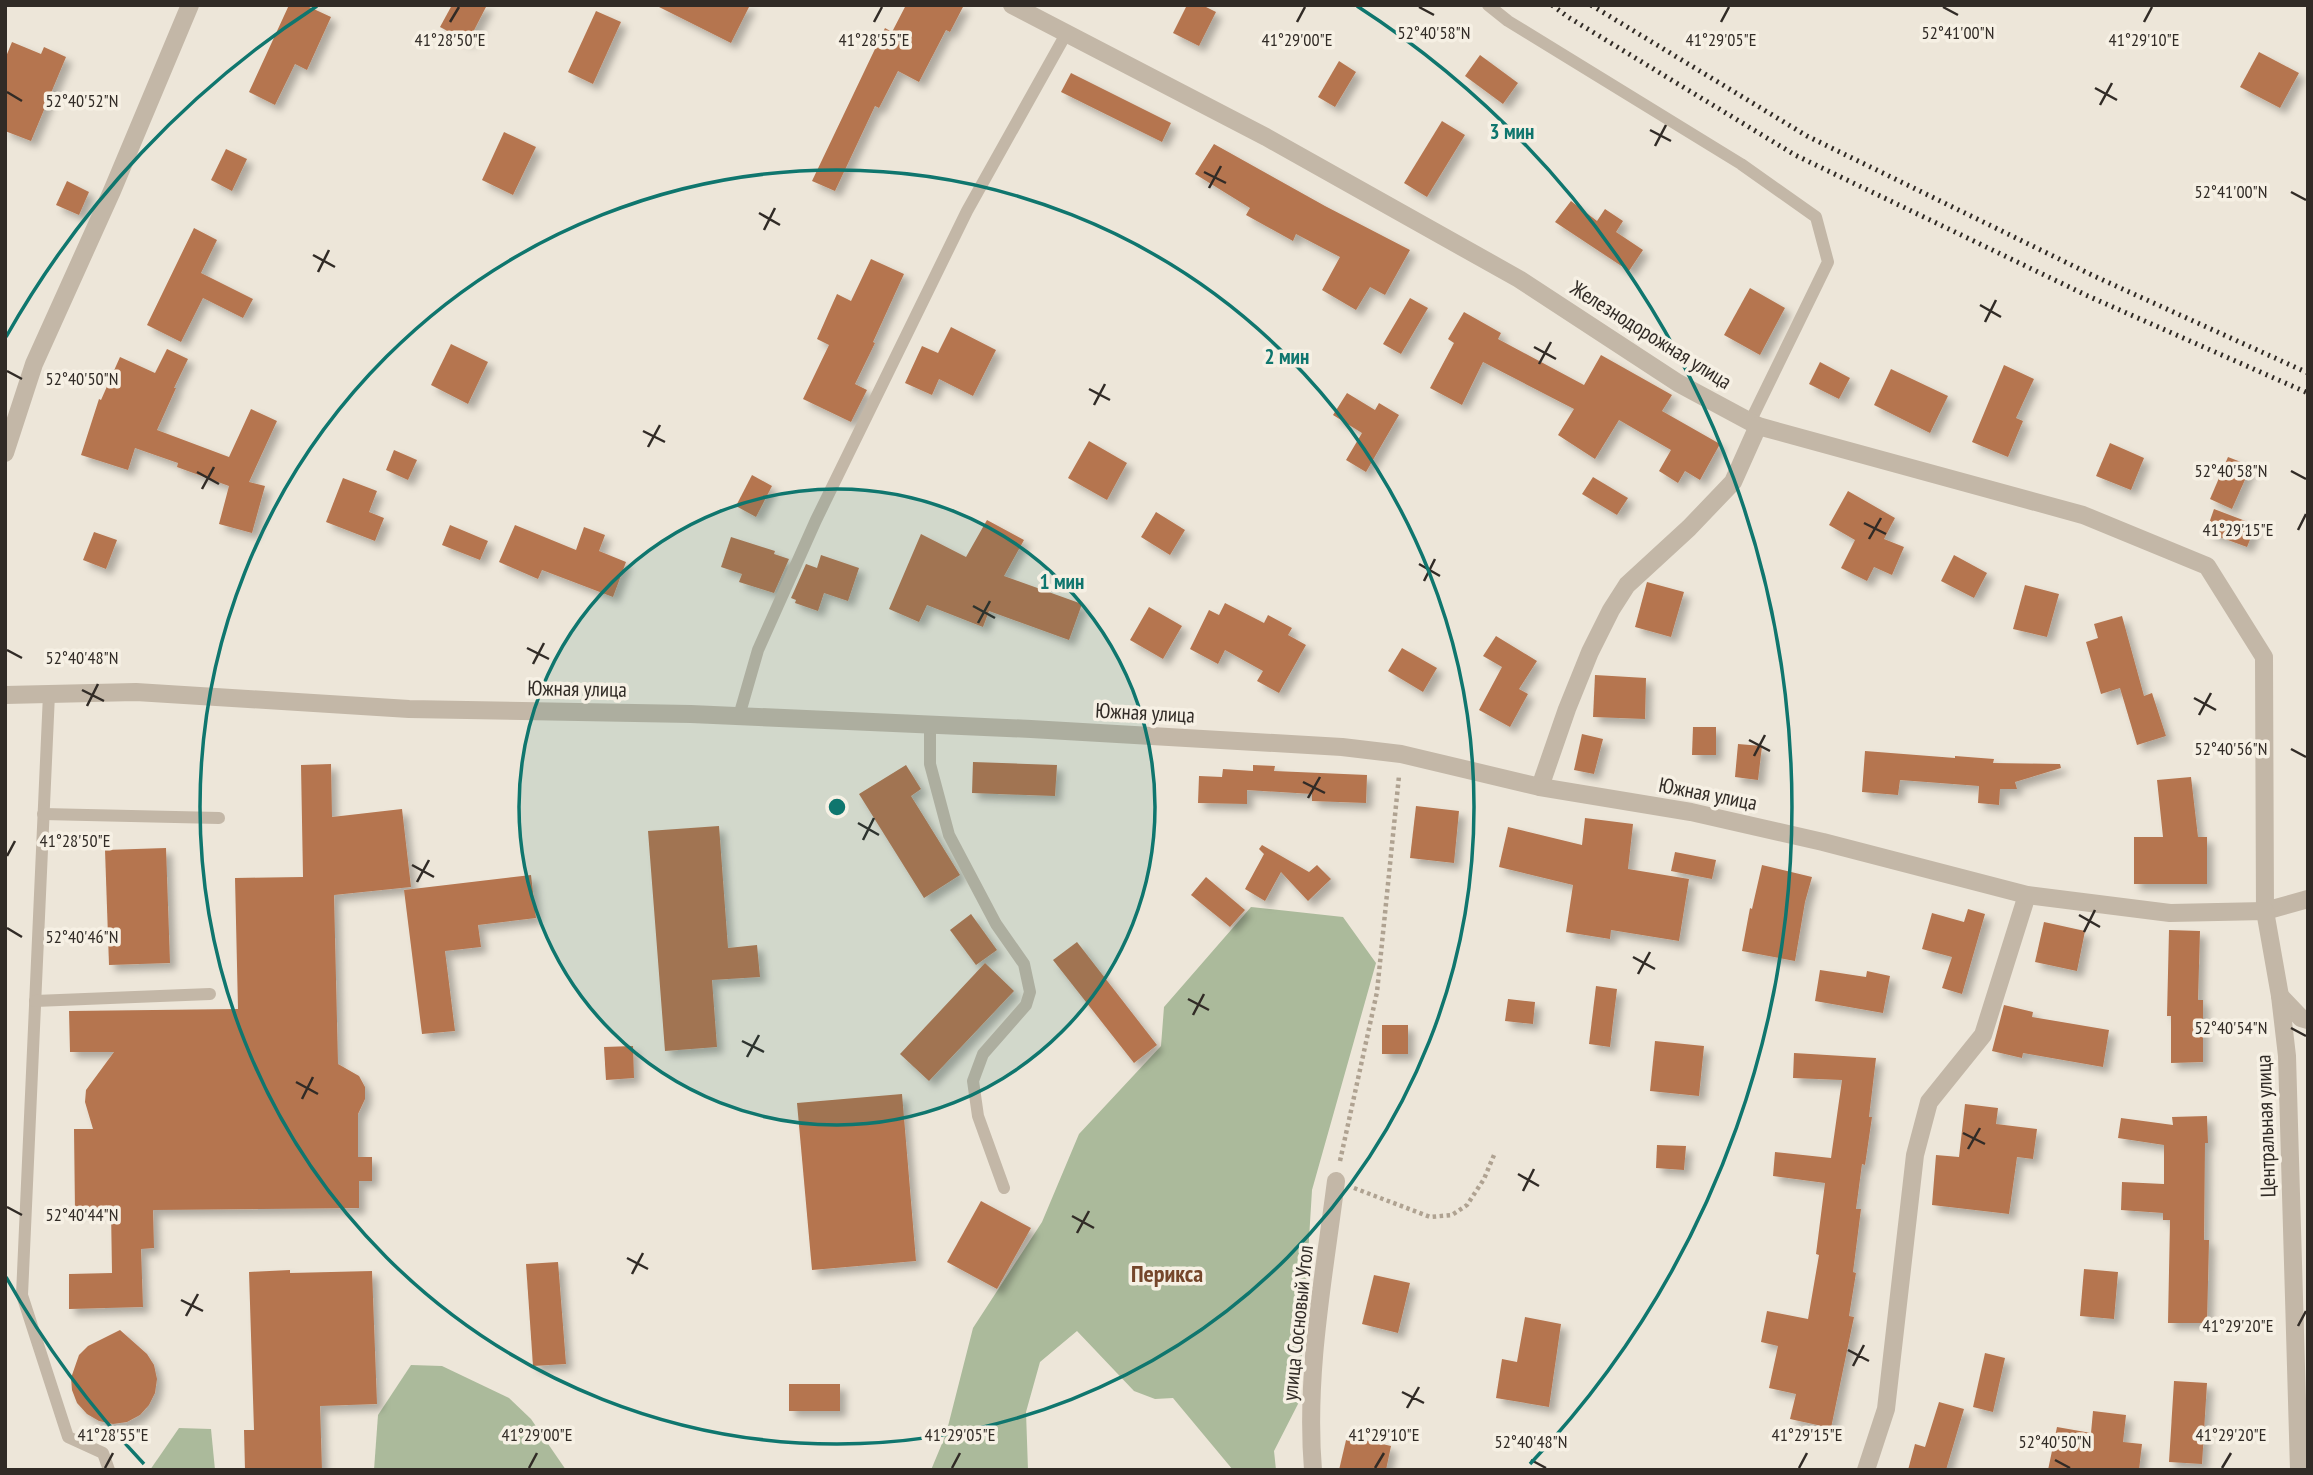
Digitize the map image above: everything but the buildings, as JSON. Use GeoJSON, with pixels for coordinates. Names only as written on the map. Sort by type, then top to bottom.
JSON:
{"type":"FeatureCollection","features":[{"type":"Feature","properties":{"kind":"street"},"geometry":{"type":"LineString","coordinates":[[5,453],[34,364],[112,191],[190,5]]}},
{"type":"Feature","properties":{"kind":"street","name":"Железнодорожная улица"},"geometry":{"type":"LineString","coordinates":[[1012,5],[1266,137],[1518,279],[1678,383],[1754,424],[2083,515],[2207,566],[2264,657]]}},
{"type":"Feature","properties":{"kind":"street"},"geometry":{"type":"LineString","coordinates":[[1540,787],[1581,675],[1611,610],[1627,586],[1733,482],[1754,424]]}},
{"type":"Feature","properties":{"kind":"street","name":"Центральная улица"},"geometry":{"type":"LineString","coordinates":[[2264,657],[2265,911],[2287,1056],[2299,1470]]}},
{"type":"Feature","properties":{"kind":"street","name":"Южная улица"},"geometry":{"type":"LineString","coordinates":[[5,695],[135,692],[409,709],[739,716],[1328,746],[1401,754],[1540,787],[1691,813],[1824,842],[2027,895],[2170,912],[2265,911],[2308,900]]}},
{"type":"Feature","properties":{"kind":"street"},"geometry":{"type":"LineString","coordinates":[[1866,1470],[1886,1409],[1915,1155],[1929,1102],[1983,1035],[2027,895]]}},
{"type":"Feature","properties":{"kind":"street"},"geometry":{"type":"LineString","coordinates":[[2280,996],[2301,1018],[2308,1020]]}},
{"type":"Feature","properties":{"kind":"street","name":"улица Сосновый Угол"},"geometry":{"type":"LineString","coordinates":[[1314,1470],[1310,1431],[1315,1349],[1336,1181]]}},
{"type":"Feature","properties":{"kind":"lane"},"geometry":{"type":"LineString","coordinates":[[1488,5],[1508,21],[1741,164],[1816,218],[1828,262],[1754,424]]}},
{"type":"Feature","properties":{"kind":"lane"},"geometry":{"type":"LineString","coordinates":[[739,716],[758,650],[816,520],[967,211],[1066,34]]}},
{"type":"Feature","properties":{"kind":"lane"},"geometry":{"type":"LineString","coordinates":[[49,694],[22,1295],[68,1437],[103,1453],[109,1470]]}},
{"type":"Feature","properties":{"kind":"lane"},"geometry":{"type":"LineString","coordinates":[[930,725],[930,764],[949,835],[996,924],[1024,964],[1030,992],[1026,1005],[984,1054],[974,1081],[978,1116],[1004,1188]]}},
{"type":"Feature","properties":{"kind":"lane"},"geometry":{"type":"LineString","coordinates":[[43,814],[219,818]]}},
{"type":"Feature","properties":{"kind":"lane"},"geometry":{"type":"LineString","coordinates":[[35,1001],[211,994]]}},
{"type":"Feature","properties":{"kind":"path"},"geometry":{"type":"LineString","coordinates":[[1401,754],[1377,992],[1336,1181],[1430,1217],[1452,1215],[1467,1205],[1484,1179],[1494,1155]]}},
{"type":"Feature","properties":{"kind":"green space"},"geometry":{"type":"Polygon","coordinates":[[[1251,907],[1343,917],[1376,963],[1312,1190],[1299,1402],[1274,1451],[1276,1470],[1233,1470],[1173,1398],[1155,1399],[1134,1391],[1077,1331],[1040,1362],[1026,1412],[1028,1470],[931,1470],[946,1434],[973,1328],[1042,1222],[1079,1134],[1161,1046],[1164,1007],[1251,907]]]}},
{"type":"Feature","properties":{"kind":"green space"},"geometry":{"type":"Polygon","coordinates":[[[411,1365],[442,1366],[509,1398],[531,1419],[566,1470],[374,1470],[378,1415],[411,1365]]]}},
{"type":"Feature","properties":{"kind":"green space"},"geometry":{"type":"Polygon","coordinates":[[[179,1428],[211,1429],[215,1470],[150,1470],[179,1428]]]}},
{"type":"Feature","properties":{"kind":"railway"},"geometry":{"type":"LineString","coordinates":[[1552,5],[1795,155],[2088,296],[2308,393]]}},
{"type":"Feature","properties":{"kind":"railway"},"geometry":{"type":"LineString","coordinates":[[1591,5],[1807,136],[2094,276],[2308,373]]}},
{"type":"Feature","properties":{"kind":"district","name":"Перикса"},"geometry":{"type":"Point","coordinates":[1167,1274]}}]}
